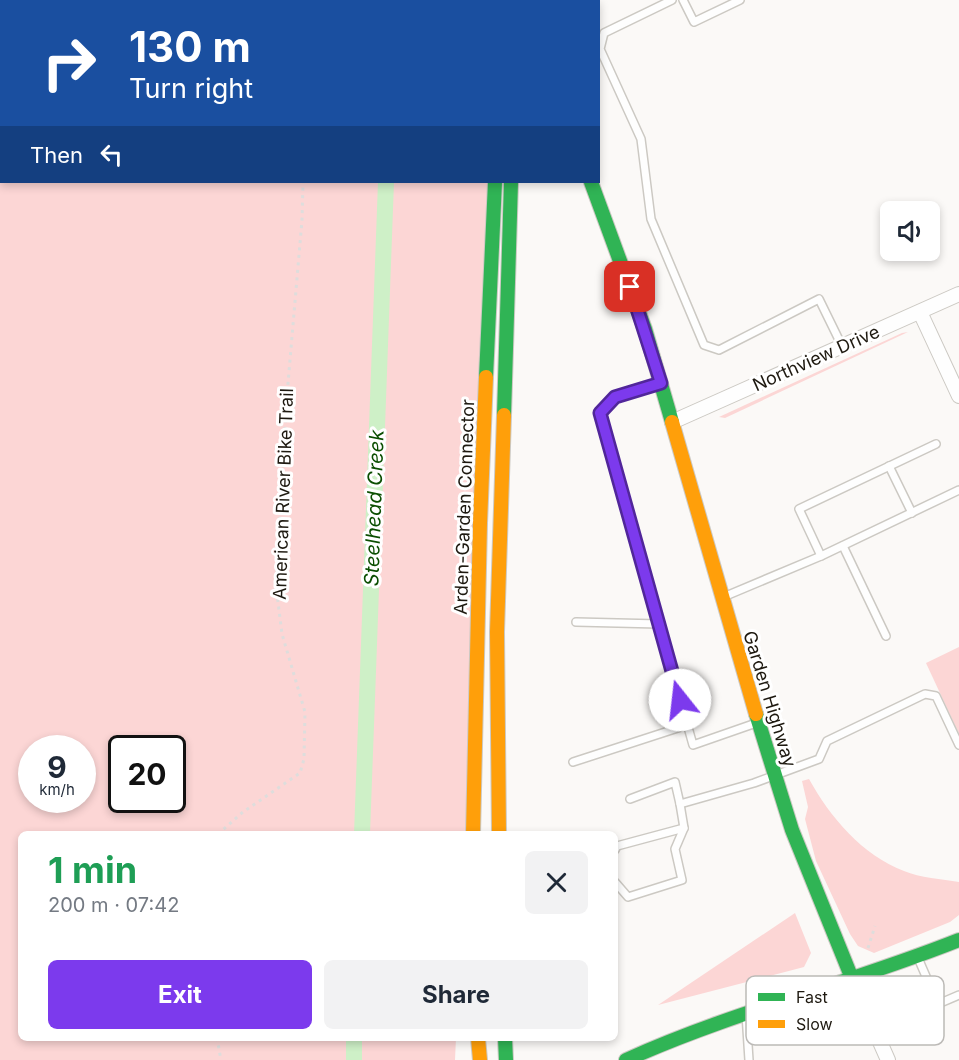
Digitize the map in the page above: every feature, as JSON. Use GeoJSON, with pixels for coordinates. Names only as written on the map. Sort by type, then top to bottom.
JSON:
{"type":"FeatureCollection","features":[{"type":"Feature","properties":{"kind":"main road","name":"Arden-Garden Connector"},"geometry":{"type":"LineString","coordinates":[[473,831],[480,534],[495,183]]}},
{"type":"Feature","properties":{"kind":"main road","name":"Arden-Garden Connector"},"geometry":{"type":"LineString","coordinates":[[500,831],[497,632],[512,183]]}},
{"type":"Feature","properties":{"kind":"main road","name":"Garden Highway"},"geometry":{"type":"LineString","coordinates":[[591,183],[645,329],[721,598],[792,830],[851,976]]}},
{"type":"Feature","properties":{"kind":"main road"},"geometry":{"type":"LineString","coordinates":[[867,976],[918,958],[959,940]]}},
{"type":"Feature","properties":{"kind":"main road"},"geometry":{"type":"LineString","coordinates":[[634,1058],[746,1014]]}},
{"type":"Feature","properties":{"kind":"main road"},"geometry":{"type":"LineString","coordinates":[[478,1041],[480,1060]]}},
{"type":"Feature","properties":{"kind":"main road"},"geometry":{"type":"LineString","coordinates":[[505,1041],[506,1060]]}},
{"type":"Feature","properties":{"kind":"street","name":"Northview Drive"},"geometry":{"type":"LineString","coordinates":[[672,422],[959,294]]}},
{"type":"Feature","properties":{"kind":"street"},"geometry":{"type":"LineString","coordinates":[[920,312],[959,396]]}},
{"type":"Feature","properties":{"kind":"street"},"geometry":{"type":"LineString","coordinates":[[881,1045],[888,1060]]}},
{"type":"Feature","properties":{"kind":"lane"},"geometry":{"type":"LineString","coordinates":[[672,0],[604,33],[600,49],[641,139],[651,219],[704,345],[719,350],[819,299],[842,347]]}},
{"type":"Feature","properties":{"kind":"lane"},"geometry":{"type":"LineString","coordinates":[[683,0],[694,22],[740,0]]}},
{"type":"Feature","properties":{"kind":"lane"},"geometry":{"type":"LineString","coordinates":[[661,383],[615,397],[600,413],[687,725],[693,745],[759,722]]}},
{"type":"Feature","properties":{"kind":"lane"},"geometry":{"type":"LineString","coordinates":[[821,556],[799,509],[936,444]]}},
{"type":"Feature","properties":{"kind":"lane"},"geometry":{"type":"LineString","coordinates":[[889,466],[912,513]]}},
{"type":"Feature","properties":{"kind":"lane"},"geometry":{"type":"LineString","coordinates":[[721,598],[821,556],[959,490]]}},
{"type":"Feature","properties":{"kind":"lane"},"geometry":{"type":"LineString","coordinates":[[843,546],[886,636]]}},
{"type":"Feature","properties":{"kind":"lane"},"geometry":{"type":"LineString","coordinates":[[576,622],[659,624]]}},
{"type":"Feature","properties":{"kind":"lane"},"geometry":{"type":"LineString","coordinates":[[680,804],[775,776],[819,759],[827,741],[925,694],[936,696],[959,745]]}},
{"type":"Feature","properties":{"kind":"lane"},"geometry":{"type":"LineString","coordinates":[[573,762],[687,725]]}},
{"type":"Feature","properties":{"kind":"lane"},"geometry":{"type":"LineString","coordinates":[[618,885],[628,897],[682,880],[675,849],[684,828],[675,782],[630,799]]}},
{"type":"Feature","properties":{"kind":"lane"},"geometry":{"type":"LineString","coordinates":[[618,846],[684,828]]}},
{"type":"Feature","properties":{"kind":"lane"},"geometry":{"type":"LineString","coordinates":[[918,958],[926,976]]}},
{"type":"Feature","properties":{"kind":"lane"},"geometry":{"type":"LineString","coordinates":[[944,1002],[959,995]]}},
{"type":"Feature","properties":{"kind":"lane"},"geometry":{"type":"LineString","coordinates":[[748,1045],[749,1060]]}},
{"type":"Feature","properties":{"kind":"path","name":"American River Bike Trail"},"geometry":{"type":"LineString","coordinates":[[221,831],[243,812],[300,773],[304,759],[305,712],[282,634],[276,586],[286,395],[302,220],[303,183]]}},
{"type":"Feature","properties":{"kind":"path"},"geometry":{"type":"LineString","coordinates":[[868,948],[875,926]]}},
{"type":"Feature","properties":{"kind":"path"},"geometry":{"type":"LineString","coordinates":[[218,1041],[221,1060]]}},
{"type":"Feature","properties":{"kind":"shaded area"},"geometry":{"type":"Polygon","coordinates":[[[0,183],[501,183],[467,831],[18,831],[18,1041],[456,1041],[455,1060],[0,1060],[0,183]]]}},
{"type":"Feature","properties":{"kind":"shaded area"},"geometry":{"type":"Polygon","coordinates":[[[908,332],[725,418],[719,417],[902,333],[908,332]]]}},
{"type":"Feature","properties":{"kind":"shaded area"},"geometry":{"type":"Polygon","coordinates":[[[959,647],[959,734],[926,663],[959,647]]]}},
{"type":"Feature","properties":{"kind":"shaded area"},"geometry":{"type":"Polygon","coordinates":[[[809,779],[837,821],[874,855],[910,873],[959,882],[959,915],[950,922],[874,953],[858,946],[850,934],[816,861],[805,819],[808,807],[802,781],[809,779]]]}},
{"type":"Feature","properties":{"kind":"shaded area"},"geometry":{"type":"Polygon","coordinates":[[[795,913],[811,953],[804,967],[769,976],[746,976],[746,982],[658,1005],[795,913]]]}},
{"type":"Feature","properties":{"kind":"waterway","name":"Steelhead Creek"},"geometry":{"type":"LineString","coordinates":[[362,831],[386,183]]}},
{"type":"Feature","properties":{"kind":"waterway","name":"Steelhead Creek"},"geometry":{"type":"LineString","coordinates":[[354,1041],[354,1060]]}},
{"type":"Feature","properties":{"kind":"traffic: fast"},"geometry":{"type":"LineString","coordinates":[[486,377],[495,183]]}},
{"type":"Feature","properties":{"kind":"traffic: fast"},"geometry":{"type":"LineString","coordinates":[[504,415],[511,183]]}},
{"type":"Feature","properties":{"kind":"traffic: fast"},"geometry":{"type":"LineString","coordinates":[[591,183],[645,329],[672,422]]}},
{"type":"Feature","properties":{"kind":"traffic: fast"},"geometry":{"type":"LineString","coordinates":[[756,714],[792,830],[851,976]]}},
{"type":"Feature","properties":{"kind":"traffic: fast"},"geometry":{"type":"LineString","coordinates":[[858,976],[959,940]]}},
{"type":"Feature","properties":{"kind":"traffic: fast"},"geometry":{"type":"LineString","coordinates":[[626,1060],[746,1013]]}},
{"type":"Feature","properties":{"kind":"traffic: fast"},"geometry":{"type":"LineString","coordinates":[[505,1041],[506,1060]]}},
{"type":"Feature","properties":{"kind":"traffic: slow"},"geometry":{"type":"LineString","coordinates":[[473,831],[480,523],[486,377]]}},
{"type":"Feature","properties":{"kind":"traffic: slow"},"geometry":{"type":"LineString","coordinates":[[499,831],[497,632],[504,415]]}},
{"type":"Feature","properties":{"kind":"traffic: slow"},"geometry":{"type":"LineString","coordinates":[[672,422],[756,714]]}},
{"type":"Feature","properties":{"kind":"traffic: slow"},"geometry":{"type":"LineString","coordinates":[[478,1041],[480,1060]]}},
{"type":"Feature","properties":{"kind":"route"},"geometry":{"type":"LineString","coordinates":[[630,287],[661,383],[615,397],[600,413],[680,700]]}}]}
